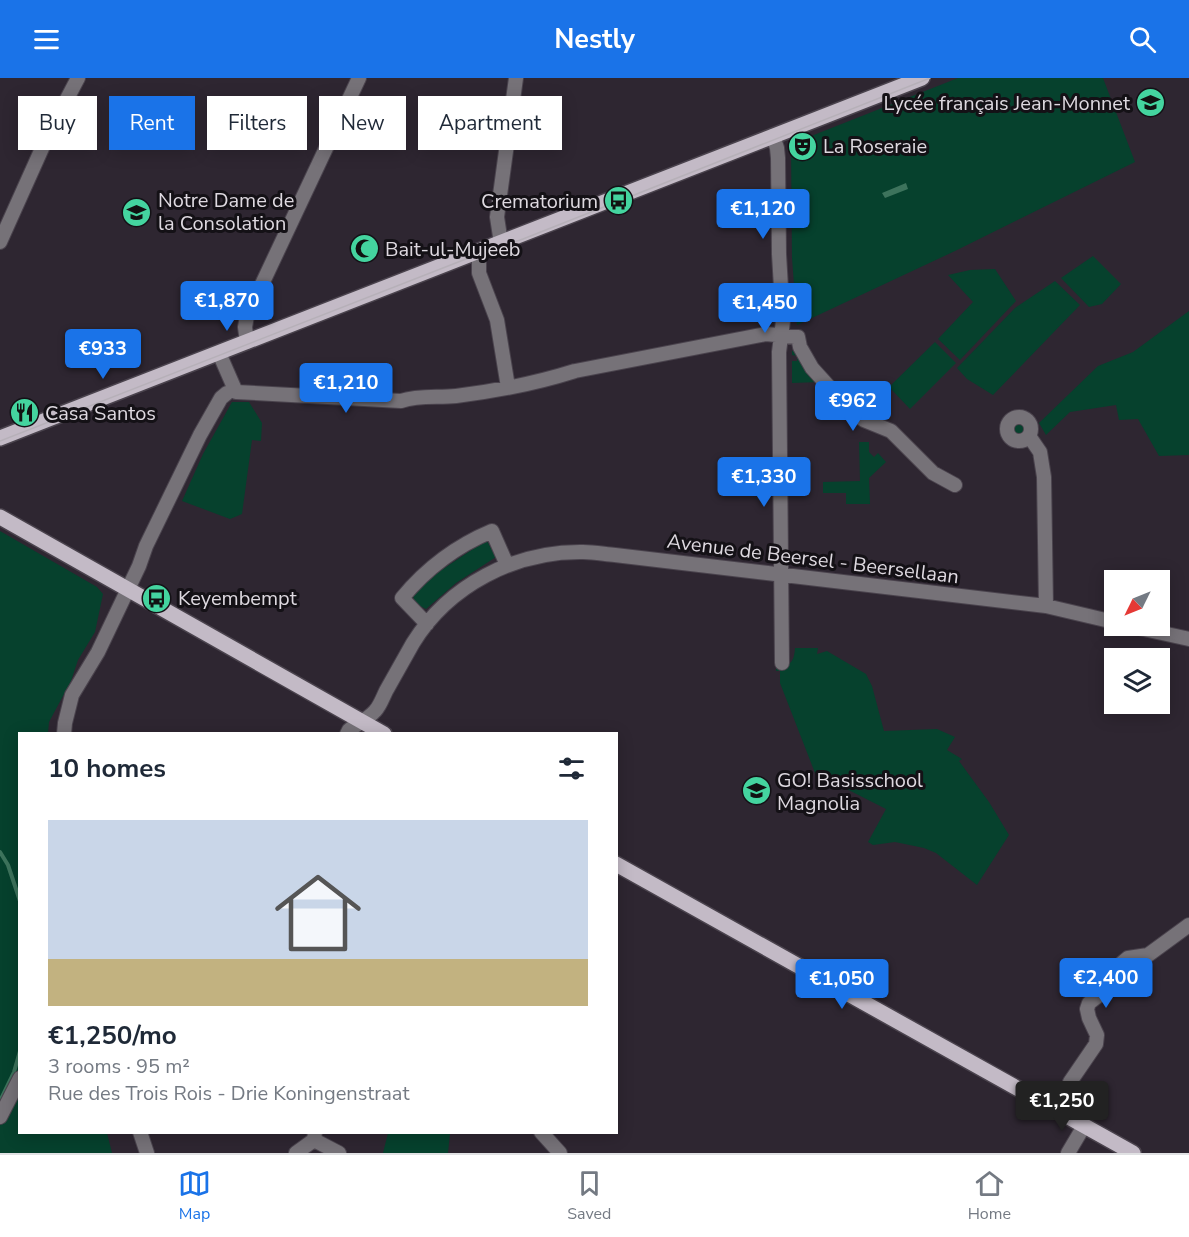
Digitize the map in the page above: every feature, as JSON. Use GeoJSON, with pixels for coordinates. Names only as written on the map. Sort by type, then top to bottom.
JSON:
{"type":"FeatureCollection","features":[{"type":"Feature","properties":{"kind":"main road"},"geometry":{"type":"LineString","coordinates":[[0,438],[922,78]]}},
{"type":"Feature","properties":{"kind":"main road"},"geometry":{"type":"LineString","coordinates":[[0,517],[381,732]]}},
{"type":"Feature","properties":{"kind":"main road"},"geometry":{"type":"LineString","coordinates":[[618,865],[1133,1153]]}},
{"type":"Feature","properties":{"kind":"street"},"geometry":{"type":"LineString","coordinates":[[0,242],[48,135],[78,78]]}},
{"type":"Feature","properties":{"kind":"street"},"geometry":{"type":"LineString","coordinates":[[247,342],[245,327],[247,316],[359,78]]}},
{"type":"Feature","properties":{"kind":"street"},"geometry":{"type":"LineString","coordinates":[[501,243],[497,217],[516,78]]}},
{"type":"Feature","properties":{"kind":"street"},"geometry":{"type":"LineString","coordinates":[[773,136],[778,158],[779,254],[783,321],[779,352],[782,663]]}},
{"type":"Feature","properties":{"kind":"street"},"geometry":{"type":"LineString","coordinates":[[479,259],[479,273],[497,320],[508,387]]}},
{"type":"Feature","properties":{"kind":"street"},"geometry":{"type":"LineString","coordinates":[[219,353],[236,392],[401,401],[412,397],[456,396],[508,387],[575,371],[766,334],[798,337],[800,347],[812,368],[850,410],[864,420],[891,431],[933,473],[955,485]]}},
{"type":"Feature","properties":{"kind":"street"},"geometry":{"type":"LineString","coordinates":[[64,732],[72,695],[98,652],[200,435],[227,393]]}},
{"type":"Feature","properties":{"kind":"street"},"geometry":{"type":"LineString","coordinates":[[1029,436],[1040,452],[1044,477],[1046,606]]}},
{"type":"Feature","properties":{"kind":"street"},"geometry":{"type":"LineString","coordinates":[[427,624],[402,598],[417,580],[439,561],[492,531],[507,565]]}},
{"type":"Feature","properties":{"kind":"street","name":"Avenue de Beersel - Beersellaan"},"geometry":{"type":"LineString","coordinates":[[348,732],[375,711],[413,642],[427,624],[462,590],[507,565],[530,558],[583,552],[1046,606],[1104,620]]}},
{"type":"Feature","properties":{"kind":"street"},"geometry":{"type":"LineString","coordinates":[[1170,635],[1189,639]]}},
{"type":"Feature","properties":{"kind":"street"},"geometry":{"type":"LineString","coordinates":[[1059,1113],[1070,1082],[1096,1044],[1097,1035],[1087,1009],[1089,1004],[1114,984],[1122,963],[1128,958],[1148,955],[1189,925]]}},
{"type":"Feature","properties":{"kind":"street"},"geometry":{"type":"LineString","coordinates":[[0,1117],[18,1082]]}},
{"type":"Feature","properties":{"kind":"street"},"geometry":{"type":"LineString","coordinates":[[1068,1153],[1084,1126]]}},
{"type":"Feature","properties":{"kind":"street"},"geometry":{"type":"LineString","coordinates":[[141,1134],[147,1153]]}},
{"type":"Feature","properties":{"kind":"street"},"geometry":{"type":"LineString","coordinates":[[543,1134],[560,1153]]}},
{"type":"Feature","properties":{"kind":"street"},"geometry":{"type":"LineString","coordinates":[[296,1153],[314,1136],[339,1153]]}},
{"type":"Feature","properties":{"kind":"shaded area","name":"La Roseraie"},"geometry":{"type":"Polygon","coordinates":[[[958,78],[1103,78],[1135,162],[955,251],[797,325],[792,258],[791,144],[958,78]]]}},
{"type":"Feature","properties":{"kind":"shaded area"},"geometry":{"type":"Polygon","coordinates":[[[906,183],[908,189],[885,198],[882,193],[906,183]]]}},
{"type":"Feature","properties":{"kind":"shaded area"},"geometry":{"type":"Polygon","coordinates":[[[1093,256],[1121,284],[1102,304],[1089,307],[1061,278],[1093,256]]]}},
{"type":"Feature","properties":{"kind":"shaded area"},"geometry":{"type":"Polygon","coordinates":[[[995,269],[1016,301],[960,360],[938,339],[973,302],[948,275],[970,270],[995,269]]]}},
{"type":"Feature","properties":{"kind":"shaded area"},"geometry":{"type":"Polygon","coordinates":[[[1055,281],[1080,305],[993,395],[967,379],[957,368],[1015,308],[1055,281]]]}},
{"type":"Feature","properties":{"kind":"shaded area"},"geometry":{"type":"Polygon","coordinates":[[[1189,311],[1189,455],[1159,456],[1138,419],[1119,420],[1116,405],[1070,412],[1046,435],[1039,423],[1098,366],[1133,352],[1189,311]]]}},
{"type":"Feature","properties":{"kind":"shaded area"},"geometry":{"type":"Polygon","coordinates":[[[935,342],[956,363],[910,409],[889,387],[935,342]]]}},
{"type":"Feature","properties":{"kind":"shaded area"},"geometry":{"type":"Polygon","coordinates":[[[798,350],[820,382],[792,383],[792,361],[797,361],[797,356],[792,355],[792,351],[798,350]]]}},
{"type":"Feature","properties":{"kind":"shaded area"},"geometry":{"type":"Polygon","coordinates":[[[232,402],[249,402],[262,423],[261,441],[252,440],[242,514],[230,519],[182,501],[203,454],[232,402]]]}},
{"type":"Feature","properties":{"kind":"shaded area"},"geometry":{"type":"Polygon","coordinates":[[[1016,422],[1022,422],[1026,429],[1022,436],[1016,436],[1012,432],[1012,426],[1016,422]]]}},
{"type":"Feature","properties":{"kind":"shaded area"},"geometry":{"type":"Polygon","coordinates":[[[859,442],[869,442],[869,452],[874,457],[878,453],[886,462],[869,478],[870,504],[846,504],[846,493],[823,493],[823,482],[860,481],[859,442]]]}},
{"type":"Feature","properties":{"kind":"shaded area"},"geometry":{"type":"Polygon","coordinates":[[[0,531],[97,587],[103,594],[95,632],[78,660],[71,681],[49,722],[48,732],[18,732],[18,1134],[107,1134],[112,1153],[0,1153],[0,531]]]}},
{"type":"Feature","properties":{"kind":"shaded area"},"geometry":{"type":"Polygon","coordinates":[[[485,541],[496,557],[456,583],[426,609],[414,603],[413,595],[437,573],[485,541]]]}},
{"type":"Feature","properties":{"kind":"shaded area"},"geometry":{"type":"Polygon","coordinates":[[[795,648],[818,648],[817,654],[827,651],[866,674],[872,686],[884,731],[937,729],[955,737],[947,750],[962,759],[959,761],[989,802],[1009,835],[977,885],[936,853],[924,848],[895,842],[873,845],[868,842],[886,809],[815,773],[780,683],[780,671],[776,671],[776,666],[790,663],[794,657],[795,648]]]}},
{"type":"Feature","properties":{"kind":"shaded area"},"geometry":{"type":"Polygon","coordinates":[[[388,1134],[450,1134],[448,1153],[383,1153],[388,1134]]]}},
{"type":"Feature","properties":{"kind":"waterway"},"geometry":{"type":"LineString","coordinates":[[0,852],[8,865],[18,895]]}},
{"type":"Feature","properties":{"kind":"waterway"},"geometry":{"type":"LineString","coordinates":[[0,1101],[18,1058]]}},
{"type":"Feature","properties":{"kind":"tram line"},"geometry":{"type":"LineString","coordinates":[[0,441],[466,259],[523,239],[930,78]]}},
{"type":"Feature","properties":{"kind":"place","name":"Lycée français Jean-Monnet"},"geometry":{"type":"Point","coordinates":[1151,103]}},
{"type":"Feature","properties":{"kind":"place","name":"La Roseraie"},"geometry":{"type":"Point","coordinates":[802,146]}},
{"type":"Feature","properties":{"kind":"place","name":"Crematorium"},"geometry":{"type":"Point","coordinates":[619,201]}},
{"type":"Feature","properties":{"kind":"place","name":"Notre Dame de la Consolation"},"geometry":{"type":"Point","coordinates":[137,212]}},
{"type":"Feature","properties":{"kind":"place","name":"Bait-ul-Mujeeb"},"geometry":{"type":"Point","coordinates":[364,249]}},
{"type":"Feature","properties":{"kind":"place","name":"Casa Santos"},"geometry":{"type":"Point","coordinates":[24,413]}},
{"type":"Feature","properties":{"kind":"place","name":"Keyembempt"},"geometry":{"type":"Point","coordinates":[157,598]}},
{"type":"Feature","properties":{"kind":"place","name":"GO! Basisschool Magnolia"},"geometry":{"type":"Point","coordinates":[756,791]}}]}
